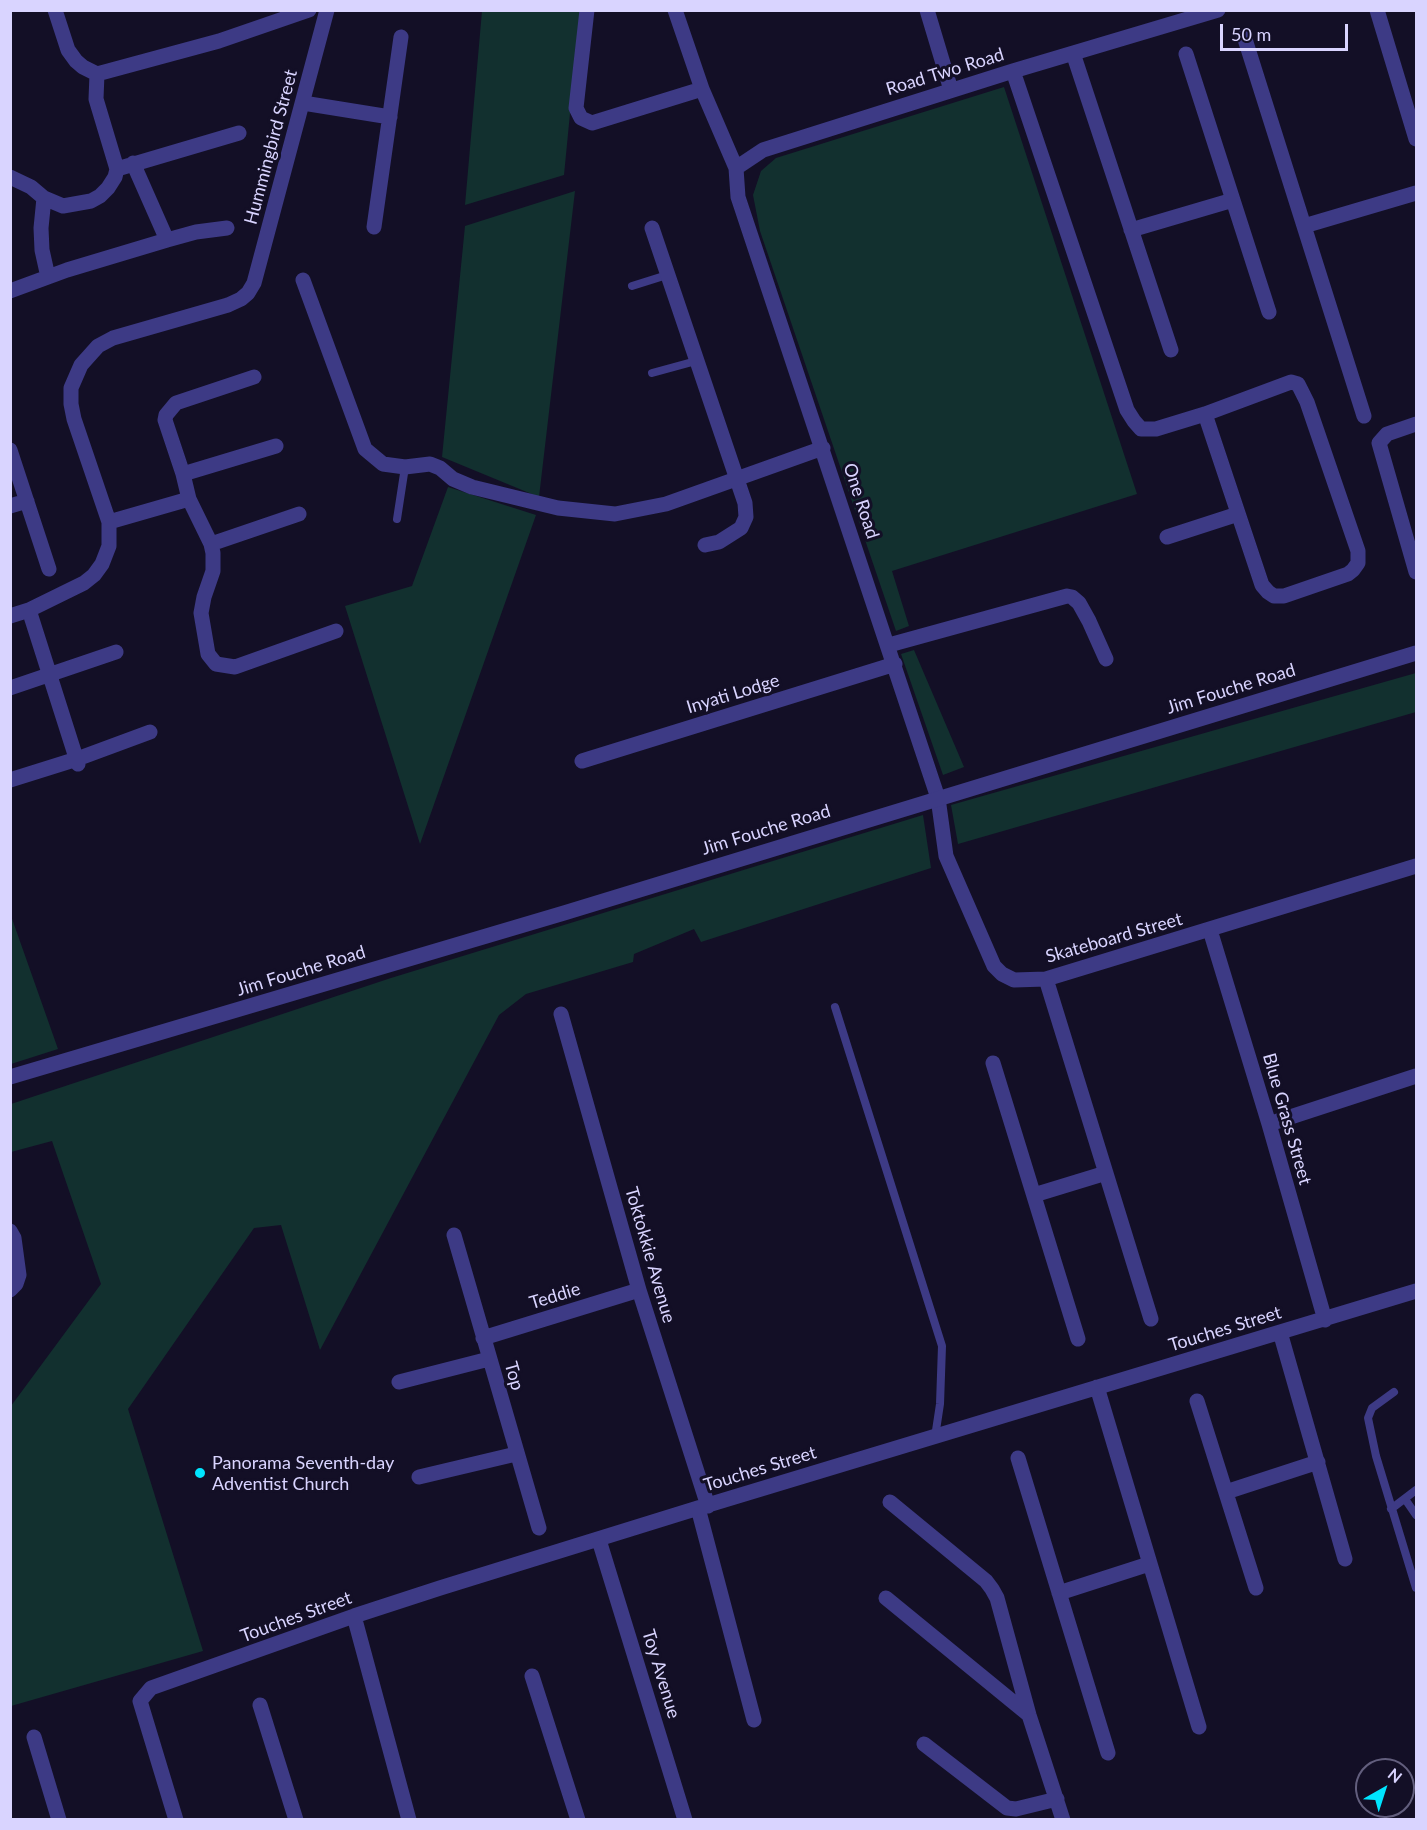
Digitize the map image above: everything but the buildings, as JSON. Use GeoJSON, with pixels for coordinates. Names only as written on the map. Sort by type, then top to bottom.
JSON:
{"type":"FeatureCollection","features":[{"type":"Feature","properties":{"kind":"street"},"geometry":{"type":"LineString","coordinates":[[56,10],[68,50],[83,67],[97,74],[219,40],[309,10]]}},
{"type":"Feature","properties":{"kind":"street","name":"Hummingbird Street"},"geometry":{"type":"LineString","coordinates":[[109,522],[74,419],[70,404],[71,388],[81,365],[98,346],[112,338],[228,304],[241,299],[248,292],[259,265],[327,10]]}},
{"type":"Feature","properties":{"kind":"street"},"geometry":{"type":"LineString","coordinates":[[587,10],[576,108],[581,118],[592,123],[702,89]]}},
{"type":"Feature","properties":{"kind":"street"},"geometry":{"type":"LineString","coordinates":[[675,10],[702,89],[736,168]]}},
{"type":"Feature","properties":{"kind":"street"},"geometry":{"type":"LineString","coordinates":[[927,10],[951,90]]}},
{"type":"Feature","properties":{"kind":"street","name":"Road Two Road"},"geometry":{"type":"LineString","coordinates":[[736,168],[763,150],[951,90],[1218,10]]}},
{"type":"Feature","properties":{"kind":"street"},"geometry":{"type":"LineString","coordinates":[[1377,10],[1416,139]]}},
{"type":"Feature","properties":{"kind":"street"},"geometry":{"type":"LineString","coordinates":[[1244,36],[1364,416]]}},
{"type":"Feature","properties":{"kind":"street"},"geometry":{"type":"LineString","coordinates":[[374,227],[401,37]]}},
{"type":"Feature","properties":{"kind":"street"},"geometry":{"type":"LineString","coordinates":[[1073,53],[1171,350]]}},
{"type":"Feature","properties":{"kind":"street"},"geometry":{"type":"LineString","coordinates":[[1186,54],[1269,312]]}},
{"type":"Feature","properties":{"kind":"street"},"geometry":{"type":"LineString","coordinates":[[1013,71],[1130,416],[1138,427],[1147,430],[1205,414],[1292,382],[1300,386],[1358,551],[1358,563],[1348,574],[1284,596],[1274,596],[1268,592],[1262,585],[1205,414]]}},
{"type":"Feature","properties":{"kind":"street"},"geometry":{"type":"LineString","coordinates":[[10,177],[31,187],[44,198],[63,206],[91,201],[108,188],[117,169],[96,99],[97,74]]}},
{"type":"Feature","properties":{"kind":"street"},"geometry":{"type":"LineString","coordinates":[[303,103],[390,117]]}},
{"type":"Feature","properties":{"kind":"street"},"geometry":{"type":"LineString","coordinates":[[117,169],[239,134]]}},
{"type":"Feature","properties":{"kind":"street"},"geometry":{"type":"LineString","coordinates":[[133,164],[167,240]]}},
{"type":"Feature","properties":{"kind":"street","name":"One Road"},"geometry":{"type":"LineString","coordinates":[[736,168],[738,197],[744,217],[889,645],[938,798]]}},
{"type":"Feature","properties":{"kind":"street"},"geometry":{"type":"LineString","coordinates":[[1304,226],[1416,193]]}},
{"type":"Feature","properties":{"kind":"street"},"geometry":{"type":"LineString","coordinates":[[44,198],[41,228],[42,250],[48,277]]}},
{"type":"Feature","properties":{"kind":"street"},"geometry":{"type":"LineString","coordinates":[[1131,230],[1233,200]]}},
{"type":"Feature","properties":{"kind":"street"},"geometry":{"type":"LineString","coordinates":[[10,291],[167,240],[196,232],[227,228]]}},
{"type":"Feature","properties":{"kind":"street"},"geometry":{"type":"LineString","coordinates":[[652,228],[745,504],[746,517],[741,528],[719,542],[705,545]]}},
{"type":"Feature","properties":{"kind":"street"},"geometry":{"type":"LineString","coordinates":[[303,280],[365,449],[383,464],[405,467],[430,464],[440,468],[453,479],[482,490],[558,508],[615,514],[666,504],[823,448]]}},
{"type":"Feature","properties":{"kind":"street"},"geometry":{"type":"LineString","coordinates":[[254,377],[176,403],[169,410],[165,420],[189,499],[211,544],[213,571],[201,613],[208,654],[216,664],[235,667],[336,630]]}},
{"type":"Feature","properties":{"kind":"street"},"geometry":{"type":"LineString","coordinates":[[1416,424],[1387,434],[1379,443],[1416,572]]}},
{"type":"Feature","properties":{"kind":"street"},"geometry":{"type":"LineString","coordinates":[[183,474],[276,446]]}},
{"type":"Feature","properties":{"kind":"street"},"geometry":{"type":"LineString","coordinates":[[10,450],[49,568]]}},
{"type":"Feature","properties":{"kind":"street"},"geometry":{"type":"LineString","coordinates":[[10,616],[29,610],[72,590],[94,575],[109,546],[109,522],[189,499]]}},
{"type":"Feature","properties":{"kind":"street"},"geometry":{"type":"LineString","coordinates":[[10,506],[27,501]]}},
{"type":"Feature","properties":{"kind":"street"},"geometry":{"type":"LineString","coordinates":[[211,544],[299,514]]}},
{"type":"Feature","properties":{"kind":"street"},"geometry":{"type":"LineString","coordinates":[[1167,537],[1238,514]]}},
{"type":"Feature","properties":{"kind":"street"},"geometry":{"type":"LineString","coordinates":[[889,645],[1067,596],[1079,603],[1106,659]]}},
{"type":"Feature","properties":{"kind":"street"},"geometry":{"type":"LineString","coordinates":[[29,610],[78,762]]}},
{"type":"Feature","properties":{"kind":"street"},"geometry":{"type":"LineString","coordinates":[[10,688],[116,652]]}},
{"type":"Feature","properties":{"kind":"street","name":"Jim Fouche Road"},"geometry":{"type":"LineString","coordinates":[[10,1077],[127,1044],[1416,652]]}},
{"type":"Feature","properties":{"kind":"street","name":"Inyati Lodge"},"geometry":{"type":"LineString","coordinates":[[582,761],[894,664]]}},
{"type":"Feature","properties":{"kind":"street"},"geometry":{"type":"LineString","coordinates":[[10,780],[78,762],[150,732]]}},
{"type":"Feature","properties":{"kind":"street","name":"Skateboard Street"},"geometry":{"type":"LineString","coordinates":[[938,798],[946,856],[994,966],[1002,974],[1014,980],[1047,979],[1416,866]]}},
{"type":"Feature","properties":{"kind":"street","name":"Blue Grass Street"},"geometry":{"type":"LineString","coordinates":[[1210,930],[1325,1320]]}},
{"type":"Feature","properties":{"kind":"street"},"geometry":{"type":"LineString","coordinates":[[1047,979],[1151,1319]]}},
{"type":"Feature","properties":{"kind":"street","name":"Toktokkie Avenue"},"geometry":{"type":"LineString","coordinates":[[561,1014],[703,1507],[754,1720]]}},
{"type":"Feature","properties":{"kind":"street","name":"Jim Fouche Road"},"geometry":{"type":"LineString","coordinates":[[10,1086],[127,1044]]}},
{"type":"Feature","properties":{"kind":"street"},"geometry":{"type":"LineString","coordinates":[[993,1063],[1078,1339]]}},
{"type":"Feature","properties":{"kind":"street"},"geometry":{"type":"LineString","coordinates":[[1269,1124],[1416,1076]]}},
{"type":"Feature","properties":{"kind":"street"},"geometry":{"type":"LineString","coordinates":[[1034,1195],[1106,1173]]}},
{"type":"Feature","properties":{"kind":"street"},"geometry":{"type":"LineString","coordinates":[[10,1231],[18,1261],[19,1275],[16,1284],[10,1290]]}},
{"type":"Feature","properties":{"kind":"street","name":"Top"},"geometry":{"type":"LineString","coordinates":[[454,1235],[539,1528]]}},
{"type":"Feature","properties":{"kind":"street","name":"Teddie"},"geometry":{"type":"LineString","coordinates":[[483,1338],[639,1290]]}},
{"type":"Feature","properties":{"kind":"street","name":"Touches Street"},"geometry":{"type":"LineString","coordinates":[[176,1820],[140,1701],[151,1688],[354,1616],[703,1507],[1416,1291]]}},
{"type":"Feature","properties":{"kind":"street"},"geometry":{"type":"LineString","coordinates":[[1280,1332],[1345,1559]]}},
{"type":"Feature","properties":{"kind":"street"},"geometry":{"type":"LineString","coordinates":[[399,1382],[489,1359]]}},
{"type":"Feature","properties":{"kind":"street"},"geometry":{"type":"LineString","coordinates":[[1096,1387],[1199,1727]]}},
{"type":"Feature","properties":{"kind":"street"},"geometry":{"type":"LineString","coordinates":[[1197,1401],[1256,1588]]}},
{"type":"Feature","properties":{"kind":"street"},"geometry":{"type":"LineString","coordinates":[[418,1477],[516,1454]]}},
{"type":"Feature","properties":{"kind":"street"},"geometry":{"type":"LineString","coordinates":[[1018,1458],[1108,1753]]}},
{"type":"Feature","properties":{"kind":"street"},"geometry":{"type":"LineString","coordinates":[[1226,1492],[1318,1462]]}},
{"type":"Feature","properties":{"kind":"street"},"geometry":{"type":"LineString","coordinates":[[890,1502],[986,1581],[997,1598],[1029,1715],[1063,1820]]}},
{"type":"Feature","properties":{"kind":"street","name":"Toy Avenue"},"geometry":{"type":"LineString","coordinates":[[599,1540],[686,1820]]}},
{"type":"Feature","properties":{"kind":"street"},"geometry":{"type":"LineString","coordinates":[[1059,1593],[1149,1564]]}},
{"type":"Feature","properties":{"kind":"street"},"geometry":{"type":"LineString","coordinates":[[886,1598],[1029,1715]]}},
{"type":"Feature","properties":{"kind":"street"},"geometry":{"type":"LineString","coordinates":[[354,1616],[409,1820]]}},
{"type":"Feature","properties":{"kind":"street"},"geometry":{"type":"LineString","coordinates":[[532,1676],[578,1820]]}},
{"type":"Feature","properties":{"kind":"street"},"geometry":{"type":"LineString","coordinates":[[260,1705],[296,1820]]}},
{"type":"Feature","properties":{"kind":"street"},"geometry":{"type":"LineString","coordinates":[[34,1737],[59,1820]]}},
{"type":"Feature","properties":{"kind":"street"},"geometry":{"type":"LineString","coordinates":[[924,1744],[1007,1808],[1016,1809],[1057,1799]]}},
{"type":"Feature","properties":{"kind":"lane"},"geometry":{"type":"LineString","coordinates":[[632,286],[667,275]]}},
{"type":"Feature","properties":{"kind":"lane"},"geometry":{"type":"LineString","coordinates":[[652,373],[696,361]]}},
{"type":"Feature","properties":{"kind":"lane"},"geometry":{"type":"LineString","coordinates":[[397,519],[405,467]]}},
{"type":"Feature","properties":{"kind":"lane"},"geometry":{"type":"LineString","coordinates":[[835,1007],[942,1346],[940,1404],[935,1437]]}},
{"type":"Feature","properties":{"kind":"lane"},"geometry":{"type":"LineString","coordinates":[[1394,1392],[1372,1408],[1368,1418],[1370,1435],[1416,1588]]}},
{"type":"Feature","properties":{"kind":"lane"},"geometry":{"type":"LineString","coordinates":[[1391,1509],[1416,1490]]}},
{"type":"Feature","properties":{"kind":"lane"},"geometry":{"type":"LineString","coordinates":[[1405,1499],[1416,1515]]}},
{"type":"Feature","properties":{"kind":"green space"},"geometry":{"type":"Polygon","coordinates":[[[482,11],[580,11],[564,175],[465,205],[482,11]]]}},
{"type":"Feature","properties":{"kind":"green space"},"geometry":{"type":"Polygon","coordinates":[[[1004,87],[1137,494],[892,571],[909,626],[896,631],[760,231],[753,195],[761,171],[776,158],[1004,87]]]}},
{"type":"Feature","properties":{"kind":"green space"},"geometry":{"type":"Polygon","coordinates":[[[575,191],[539,497],[442,457],[465,226],[575,191]]]}},
{"type":"Feature","properties":{"kind":"green space"},"geometry":{"type":"Polygon","coordinates":[[[448,487],[536,515],[420,844],[345,606],[412,586],[448,487]]]}},
{"type":"Feature","properties":{"kind":"green space"},"geometry":{"type":"Polygon","coordinates":[[[914,650],[964,767],[943,775],[901,654],[914,650]]]}},
{"type":"Feature","properties":{"kind":"green space"},"geometry":{"type":"Polygon","coordinates":[[[1416,673],[1416,712],[958,844],[951,805],[1416,673]]]}},
{"type":"Feature","properties":{"kind":"green space"},"geometry":{"type":"Polygon","coordinates":[[[923,815],[931,868],[701,942],[694,929],[634,954],[633,962],[526,994],[499,1015],[320,1350],[281,1225],[254,1228],[128,1409],[203,1651],[11,1706],[11,1406],[101,1284],[52,1141],[11,1152],[11,1104],[391,978],[923,815]]]}},
{"type":"Feature","properties":{"kind":"green space"},"geometry":{"type":"Polygon","coordinates":[[[10,913],[58,1049],[11,1064],[10,1064],[10,913]]]}},
{"type":"Feature","properties":{"kind":"place","name":"Panorama Seventh-day Adventist Church"},"geometry":{"type":"Point","coordinates":[200,1473]}}]}
